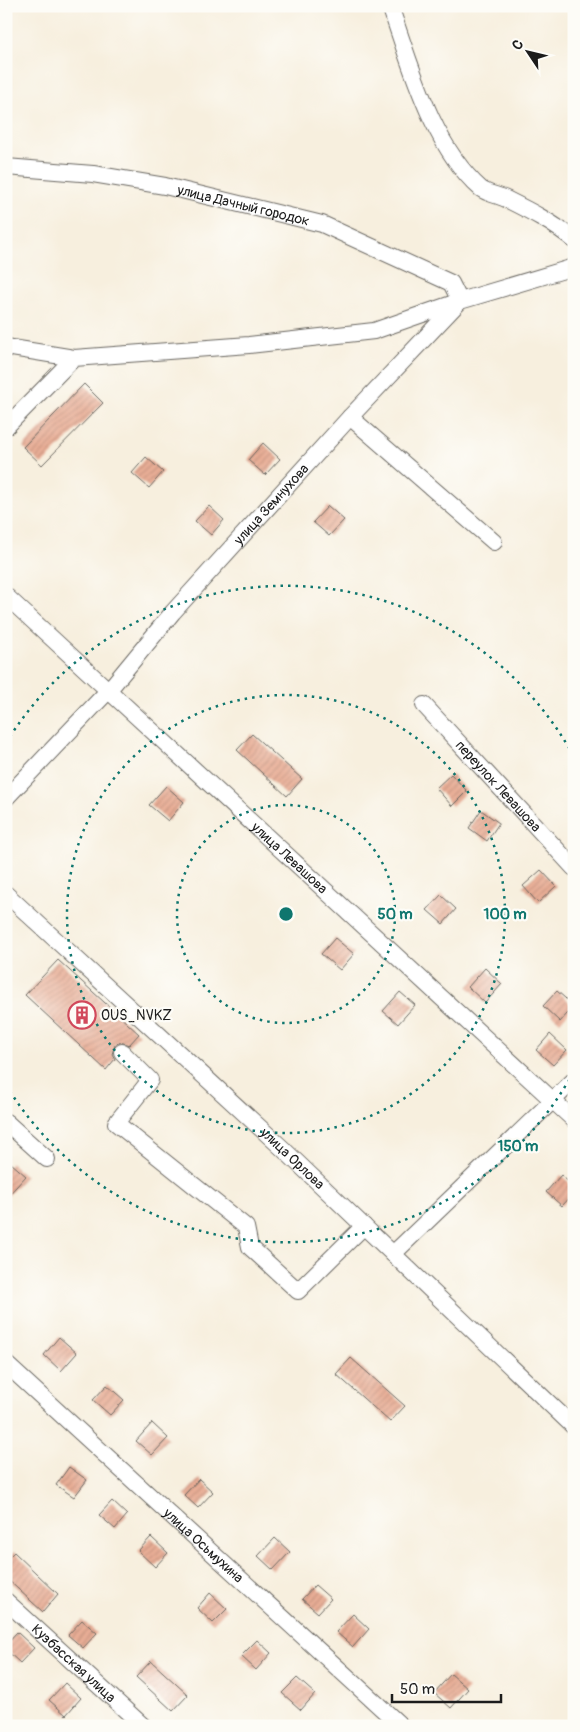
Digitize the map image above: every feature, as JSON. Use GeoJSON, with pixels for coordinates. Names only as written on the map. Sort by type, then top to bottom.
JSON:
{"type":"FeatureCollection","features":[{"type":"Feature","properties":{"kind":"street"},"geometry":{"type":"LineString","coordinates":[[390,6],[425,103],[446,145],[464,171],[483,190],[504,198],[558,227],[574,240]]}},
{"type":"Feature","properties":{"kind":"street","name":"улица Дачный городок"},"geometry":{"type":"LineString","coordinates":[[6,167],[93,174],[165,186],[322,224],[451,284],[460,300]]}},
{"type":"Feature","properties":{"kind":"street"},"geometry":{"type":"LineString","coordinates":[[6,347],[74,358],[248,345],[374,331],[460,300],[574,267]]}},
{"type":"Feature","properties":{"kind":"street","name":"улица Земнухова"},"geometry":{"type":"LineString","coordinates":[[6,798],[108,691],[173,612],[350,417],[460,300]]}},
{"type":"Feature","properties":{"kind":"street"},"geometry":{"type":"LineString","coordinates":[[6,428],[74,358]]}},
{"type":"Feature","properties":{"kind":"street"},"geometry":{"type":"LineString","coordinates":[[350,417],[494,542]]}},
{"type":"Feature","properties":{"kind":"street","name":"улица Левашова"},"geometry":{"type":"LineString","coordinates":[[6,596],[574,1120]]}},
{"type":"Feature","properties":{"kind":"street","name":"переулок Левашова"},"geometry":{"type":"LineString","coordinates":[[424,705],[574,868]]}},
{"type":"Feature","properties":{"kind":"street","name":"улица Орлова"},"geometry":{"type":"LineString","coordinates":[[6,894],[364,1226],[513,1372],[574,1428]]}},
{"type":"Feature","properties":{"kind":"street"},"geometry":{"type":"LineString","coordinates":[[122,1052],[150,1080],[116,1123],[246,1227],[250,1247],[298,1291],[364,1226]]}},
{"type":"Feature","properties":{"kind":"street"},"geometry":{"type":"LineString","coordinates":[[393,1254],[551,1100],[574,1080]]}},
{"type":"Feature","properties":{"kind":"street"},"geometry":{"type":"LineString","coordinates":[[6,1122],[47,1160]]}},
{"type":"Feature","properties":{"kind":"street","name":"улица Осьмухина"},"geometry":{"type":"LineString","coordinates":[[6,1364],[401,1726]]}},
{"type":"Feature","properties":{"kind":"street","name":"Кузбасская улица"},"geometry":{"type":"LineString","coordinates":[[6,1601],[144,1726]]}},
{"type":"Feature","properties":{"kind":"building"},"geometry":{"type":"Polygon","coordinates":[[[84,384],[103,403],[42,465],[23,447],[84,384]]]}},
{"type":"Feature","properties":{"kind":"building"},"geometry":{"type":"Polygon","coordinates":[[[263,443],[280,459],[265,475],[248,460],[263,443]]]}},
{"type":"Feature","properties":{"kind":"building"},"geometry":{"type":"Polygon","coordinates":[[[146,457],[163,472],[149,488],[132,473],[146,457]]]}},
{"type":"Feature","properties":{"kind":"building"},"geometry":{"type":"Polygon","coordinates":[[[209,506],[224,520],[211,535],[195,521],[209,506]]]}},
{"type":"Feature","properties":{"kind":"building"},"geometry":{"type":"Polygon","coordinates":[[[328,506],[344,520],[329,536],[313,522],[328,506]]]}},
{"type":"Feature","properties":{"kind":"building"},"geometry":{"type":"Polygon","coordinates":[[[252,734],[302,779],[287,796],[237,750],[252,734]]]}},
{"type":"Feature","properties":{"kind":"building"},"geometry":{"type":"Polygon","coordinates":[[[451,774],[467,791],[452,806],[436,788],[451,774]]]}},
{"type":"Feature","properties":{"kind":"building"},"geometry":{"type":"Polygon","coordinates":[[[166,786],[184,802],[168,821],[149,805],[166,786]]]}},
{"type":"Feature","properties":{"kind":"building"},"geometry":{"type":"Polygon","coordinates":[[[481,810],[499,823],[487,841],[469,828],[481,810]]]}},
{"type":"Feature","properties":{"kind":"building"},"geometry":{"type":"Polygon","coordinates":[[[541,870],[556,886],[538,903],[523,886],[541,870]]]}},
{"type":"Feature","properties":{"kind":"building"},"geometry":{"type":"Polygon","coordinates":[[[441,895],[456,909],[443,924],[427,910],[441,895]]]}},
{"type":"Feature","properties":{"kind":"building"},"geometry":{"type":"Polygon","coordinates":[[[335,938],[354,954],[340,970],[321,954],[335,938]]]}},
{"type":"Feature","properties":{"kind":"building","name":"OUS_NVKZ"},"geometry":{"type":"Polygon","coordinates":[[[58,960],[139,1034],[129,1045],[120,1042],[115,1045],[112,1054],[115,1059],[106,1070],[25,995],[58,960]]]}},
{"type":"Feature","properties":{"kind":"building"},"geometry":{"type":"Polygon","coordinates":[[[485,968],[502,984],[485,1003],[468,987],[485,968]]]}},
{"type":"Feature","properties":{"kind":"building"},"geometry":{"type":"Polygon","coordinates":[[[557,991],[574,1006],[560,1022],[543,1006],[557,991]]]}},
{"type":"Feature","properties":{"kind":"building"},"geometry":{"type":"Polygon","coordinates":[[[400,992],[415,1005],[398,1024],[383,1011],[400,992]]]}},
{"type":"Feature","properties":{"kind":"building"},"geometry":{"type":"Polygon","coordinates":[[[550,1034],[567,1050],[553,1065],[536,1050],[550,1034]]]}},
{"type":"Feature","properties":{"kind":"building"},"geometry":{"type":"Polygon","coordinates":[[[11,1163],[26,1176],[6,1198],[6,1168],[11,1163]]]}},
{"type":"Feature","properties":{"kind":"building"},"geometry":{"type":"Polygon","coordinates":[[[561,1175],[574,1187],[574,1193],[562,1206],[546,1192],[561,1175]]]}},
{"type":"Feature","properties":{"kind":"building"},"geometry":{"type":"Polygon","coordinates":[[[59,1337],[77,1353],[61,1371],[44,1355],[59,1337]]]}},
{"type":"Feature","properties":{"kind":"building"},"geometry":{"type":"Polygon","coordinates":[[[351,1358],[405,1406],[390,1422],[336,1374],[351,1358]]]}},
{"type":"Feature","properties":{"kind":"building"},"geometry":{"type":"Polygon","coordinates":[[[107,1385],[124,1400],[110,1415],[93,1400],[107,1385]]]}},
{"type":"Feature","properties":{"kind":"building"},"geometry":{"type":"Polygon","coordinates":[[[152,1423],[168,1438],[152,1455],[136,1441],[152,1423]]]}},
{"type":"Feature","properties":{"kind":"building"},"geometry":{"type":"Polygon","coordinates":[[[69,1467],[87,1480],[74,1497],[56,1485],[69,1467]]]}},
{"type":"Feature","properties":{"kind":"building"},"geometry":{"type":"Polygon","coordinates":[[[199,1479],[213,1492],[198,1508],[184,1495],[199,1479]]]}},
{"type":"Feature","properties":{"kind":"building"},"geometry":{"type":"Polygon","coordinates":[[[112,1501],[127,1515],[115,1529],[99,1515],[112,1501]]]}},
{"type":"Feature","properties":{"kind":"building"},"geometry":{"type":"Polygon","coordinates":[[[151,1537],[168,1553],[155,1567],[138,1551],[151,1537]]]}},
{"type":"Feature","properties":{"kind":"building"},"geometry":{"type":"Polygon","coordinates":[[[275,1538],[290,1552],[273,1570],[258,1556],[275,1538]]]}},
{"type":"Feature","properties":{"kind":"building"},"geometry":{"type":"Polygon","coordinates":[[[14,1552],[58,1594],[43,1612],[6,1578],[6,1560],[14,1552]]]}},
{"type":"Feature","properties":{"kind":"building"},"geometry":{"type":"Polygon","coordinates":[[[315,1585],[331,1599],[318,1613],[302,1599],[315,1585]]]}},
{"type":"Feature","properties":{"kind":"building"},"geometry":{"type":"Polygon","coordinates":[[[210,1593],[227,1609],[213,1623],[197,1608],[210,1593]]]}},
{"type":"Feature","properties":{"kind":"building"},"geometry":{"type":"Polygon","coordinates":[[[353,1614],[369,1629],[353,1647],[336,1632],[353,1614]]]}},
{"type":"Feature","properties":{"kind":"building"},"geometry":{"type":"Polygon","coordinates":[[[82,1620],[97,1633],[83,1648],[68,1635],[82,1620]]]}},
{"type":"Feature","properties":{"kind":"building"},"geometry":{"type":"Polygon","coordinates":[[[17,1632],[34,1648],[20,1663],[6,1650],[6,1644],[17,1632]]]}},
{"type":"Feature","properties":{"kind":"building"},"geometry":{"type":"Polygon","coordinates":[[[257,1640],[271,1653],[256,1670],[241,1656],[257,1640]]]}},
{"type":"Feature","properties":{"kind":"building"},"geometry":{"type":"Polygon","coordinates":[[[151,1661],[188,1695],[173,1711],[136,1677],[151,1661]]]}},
{"type":"Feature","properties":{"kind":"building"},"geometry":{"type":"Polygon","coordinates":[[[451,1674],[468,1689],[451,1708],[434,1693],[451,1674]]]}},
{"type":"Feature","properties":{"kind":"building"},"geometry":{"type":"Polygon","coordinates":[[[297,1678],[315,1694],[301,1710],[282,1693],[297,1678]]]}},
{"type":"Feature","properties":{"kind":"building"},"geometry":{"type":"Polygon","coordinates":[[[65,1683],[81,1698],[66,1715],[49,1700],[65,1683]]]}},
{"type":"Feature","properties":{"kind":"place","name":"OUS_NVKZ"},"geometry":{"type":"Point","coordinates":[82,1015]}}]}
